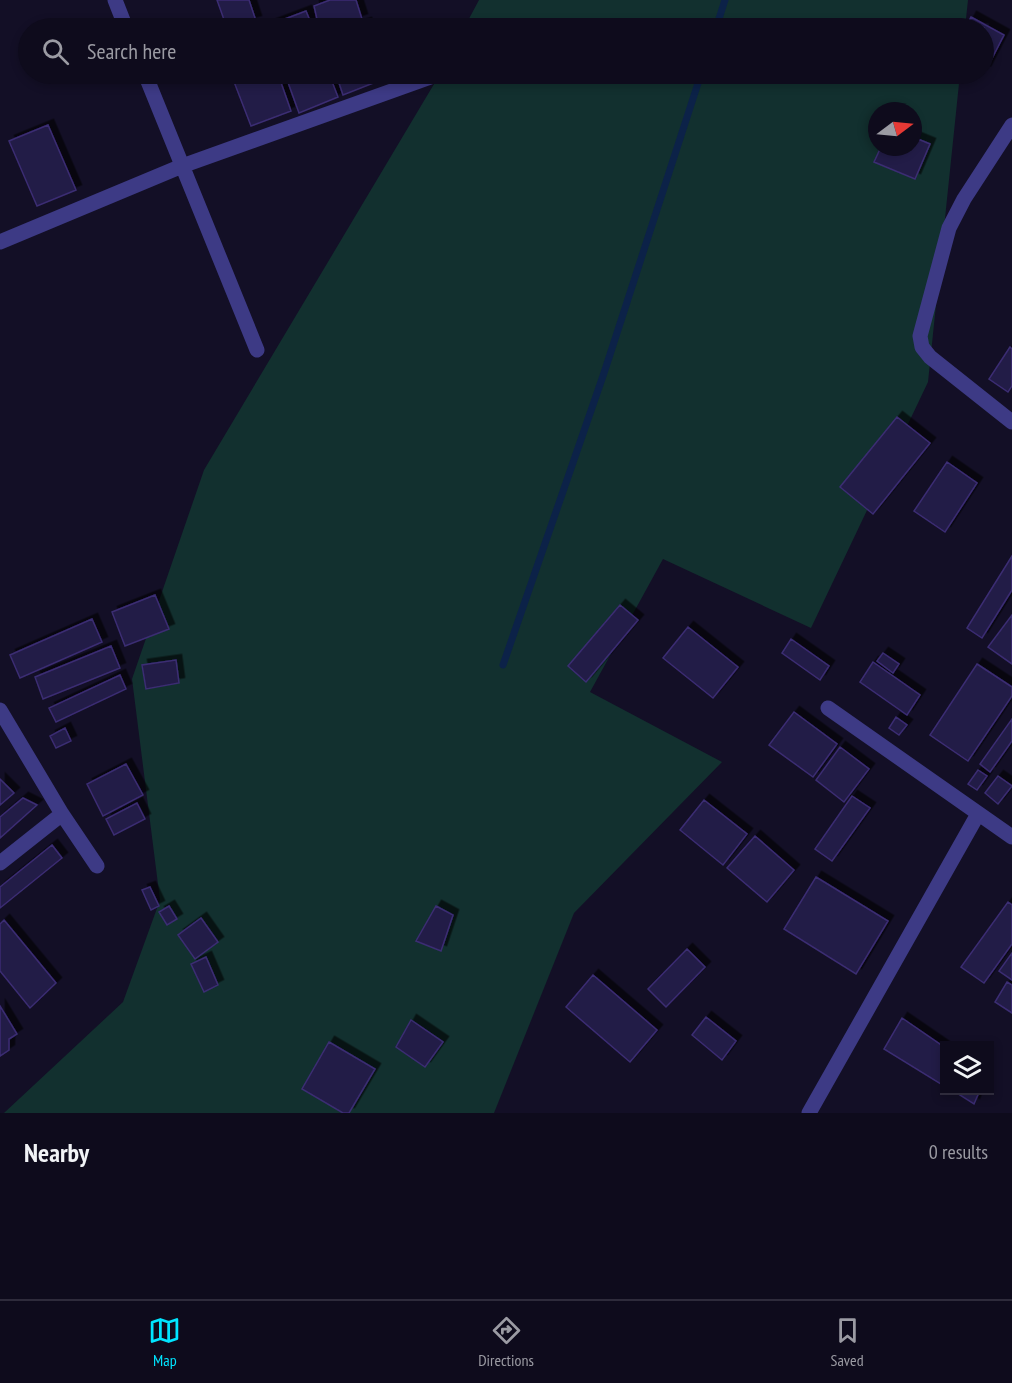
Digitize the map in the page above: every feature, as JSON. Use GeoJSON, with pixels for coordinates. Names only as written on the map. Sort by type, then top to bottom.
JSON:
{"type":"FeatureCollection","features":[{"type":"Feature","properties":{"kind":"street"},"geometry":{"type":"LineString","coordinates":[[115,0],[122,18]]}},
{"type":"Feature","properties":{"kind":"street"},"geometry":{"type":"LineString","coordinates":[[149,84],[257,350]]}},
{"type":"Feature","properties":{"kind":"street"},"geometry":{"type":"LineString","coordinates":[[0,242],[182,166],[411,84]]}},
{"type":"Feature","properties":{"kind":"street"},"geometry":{"type":"LineString","coordinates":[[1012,125],[964,199],[950,228],[920,336],[922,347],[930,357],[1012,422]]}},
{"type":"Feature","properties":{"kind":"street"},"geometry":{"type":"LineString","coordinates":[[828,708],[1012,837]]}},
{"type":"Feature","properties":{"kind":"street"},"geometry":{"type":"LineString","coordinates":[[0,710],[62,814],[97,866]]}},
{"type":"Feature","properties":{"kind":"street"},"geometry":{"type":"LineString","coordinates":[[0,863],[62,814]]}},
{"type":"Feature","properties":{"kind":"street"},"geometry":{"type":"LineString","coordinates":[[809,1113],[978,814]]}},
{"type":"Feature","properties":{"kind":"green space"},"geometry":{"type":"Polygon","coordinates":[[[479,0],[968,0],[966,18],[469,18],[479,0]]]}},
{"type":"Feature","properties":{"kind":"green space"},"geometry":{"type":"Polygon","coordinates":[[[434,84],[959,84],[928,382],[811,628],[663,559],[590,692],[722,762],[574,913],[494,1113],[4,1113],[123,1002],[160,900],[132,679],[204,470],[434,84]]]}},
{"type":"Feature","properties":{"kind":"building"},"geometry":{"type":"Polygon","coordinates":[[[217,0],[249,0],[255,18],[223,18],[217,0]]]}},
{"type":"Feature","properties":{"kind":"building"},"geometry":{"type":"Polygon","coordinates":[[[330,0],[356,0],[362,18],[317,18],[314,6],[330,0]]]}},
{"type":"Feature","properties":{"kind":"building"},"geometry":{"type":"Polygon","coordinates":[[[306,11],[309,18],[288,18],[306,11]]]}},
{"type":"Feature","properties":{"kind":"building"},"geometry":{"type":"Polygon","coordinates":[[[994,30],[1004,35],[994,54],[994,30]]]}},
{"type":"Feature","properties":{"kind":"building"},"geometry":{"type":"Polygon","coordinates":[[[235,84],[282,84],[291,111],[251,126],[235,84]]]}},
{"type":"Feature","properties":{"kind":"building"},"geometry":{"type":"Polygon","coordinates":[[[289,84],[333,84],[338,97],[299,113],[289,84]]]}},
{"type":"Feature","properties":{"kind":"building"},"geometry":{"type":"Polygon","coordinates":[[[339,84],[371,84],[343,95],[339,84]]]}},
{"type":"Feature","properties":{"kind":"building"},"geometry":{"type":"Polygon","coordinates":[[[48,125],[76,190],[37,206],[9,141],[48,125]]]}},
{"type":"Feature","properties":{"kind":"building"},"geometry":{"type":"Polygon","coordinates":[[[922,141],[930,144],[915,179],[874,162],[877,156],[922,156],[922,141]]]}},
{"type":"Feature","properties":{"kind":"building"},"geometry":{"type":"Polygon","coordinates":[[[1010,347],[1012,349],[1012,386],[1008,392],[989,379],[1010,347]]]}},
{"type":"Feature","properties":{"kind":"building"},"geometry":{"type":"Polygon","coordinates":[[[897,417],[930,443],[873,514],[840,487],[897,417]]]}},
{"type":"Feature","properties":{"kind":"building"},"geometry":{"type":"Polygon","coordinates":[[[947,462],[977,483],[945,532],[914,511],[947,462]]]}},
{"type":"Feature","properties":{"kind":"building"},"geometry":{"type":"Polygon","coordinates":[[[1012,556],[1012,590],[982,638],[967,628],[1012,556]]]}},
{"type":"Feature","properties":{"kind":"building"},"geometry":{"type":"Polygon","coordinates":[[[155,595],[169,629],[125,646],[112,612],[155,595]]]}},
{"type":"Feature","properties":{"kind":"building"},"geometry":{"type":"Polygon","coordinates":[[[620,605],[638,620],[586,682],[568,666],[620,605]]]}},
{"type":"Feature","properties":{"kind":"building"},"geometry":{"type":"Polygon","coordinates":[[[1012,615],[1012,664],[988,647],[1012,615]]]}},
{"type":"Feature","properties":{"kind":"building"},"geometry":{"type":"Polygon","coordinates":[[[92,619],[102,642],[20,678],[10,655],[92,619]]]}},
{"type":"Feature","properties":{"kind":"building"},"geometry":{"type":"Polygon","coordinates":[[[688,627],[738,667],[713,698],[663,658],[688,627]]]}},
{"type":"Feature","properties":{"kind":"building"},"geometry":{"type":"Polygon","coordinates":[[[791,639],[829,666],[820,680],[782,653],[791,639]]]}},
{"type":"Feature","properties":{"kind":"building"},"geometry":{"type":"Polygon","coordinates":[[[111,646],[120,668],[43,699],[35,677],[111,646]]]}},
{"type":"Feature","properties":{"kind":"building"},"geometry":{"type":"Polygon","coordinates":[[[883,653],[899,664],[893,673],[877,661],[883,653]]]}},
{"type":"Feature","properties":{"kind":"building"},"geometry":{"type":"Polygon","coordinates":[[[176,660],[179,683],[146,689],[142,665],[176,660]]]}},
{"type":"Feature","properties":{"kind":"building"},"geometry":{"type":"Polygon","coordinates":[[[873,662],[920,695],[907,715],[860,682],[873,662]]]}},
{"type":"Feature","properties":{"kind":"building"},"geometry":{"type":"Polygon","coordinates":[[[977,664],[1012,687],[1012,696],[968,761],[930,735],[977,664]]]}},
{"type":"Feature","properties":{"kind":"building"},"geometry":{"type":"Polygon","coordinates":[[[120,675],[126,689],[56,722],[49,708],[120,675]]]}},
{"type":"Feature","properties":{"kind":"building"},"geometry":{"type":"Polygon","coordinates":[[[794,712],[837,744],[813,777],[769,745],[794,712]]]}},
{"type":"Feature","properties":{"kind":"building"},"geometry":{"type":"Polygon","coordinates":[[[896,717],[907,725],[899,735],[889,728],[896,717]]]}},
{"type":"Feature","properties":{"kind":"building"},"geometry":{"type":"Polygon","coordinates":[[[1012,719],[1012,741],[990,772],[980,764],[1012,719]]]}},
{"type":"Feature","properties":{"kind":"building"},"geometry":{"type":"Polygon","coordinates":[[[65,728],[71,741],[56,748],[50,736],[65,728]]]}},
{"type":"Feature","properties":{"kind":"building"},"geometry":{"type":"Polygon","coordinates":[[[840,747],[869,769],[844,802],[816,780],[840,747]]]}},
{"type":"Feature","properties":{"kind":"building"},"geometry":{"type":"Polygon","coordinates":[[[126,764],[143,795],[103,816],[87,784],[126,764]]]}},
{"type":"Feature","properties":{"kind":"building"},"geometry":{"type":"Polygon","coordinates":[[[978,770],[987,776],[977,790],[968,784],[978,770]]]}},
{"type":"Feature","properties":{"kind":"building"},"geometry":{"type":"Polygon","coordinates":[[[998,776],[1012,786],[998,804],[985,793],[998,776]]]}},
{"type":"Feature","properties":{"kind":"building"},"geometry":{"type":"Polygon","coordinates":[[[0,779],[14,793],[0,805],[0,779]]]}},
{"type":"Feature","properties":{"kind":"building"},"geometry":{"type":"Polygon","coordinates":[[[852,796],[870,808],[832,861],[815,849],[852,796]]]}},
{"type":"Feature","properties":{"kind":"building"},"geometry":{"type":"Polygon","coordinates":[[[23,798],[37,805],[0,838],[0,817],[23,798]]]}},
{"type":"Feature","properties":{"kind":"building"},"geometry":{"type":"Polygon","coordinates":[[[704,800],[747,834],[723,865],[680,830],[704,800]]]}},
{"type":"Feature","properties":{"kind":"building"},"geometry":{"type":"Polygon","coordinates":[[[137,803],[145,819],[114,835],[106,819],[137,803]]]}},
{"type":"Feature","properties":{"kind":"building"},"geometry":{"type":"Polygon","coordinates":[[[755,836],[794,870],[767,902],[727,868],[755,836]]]}},
{"type":"Feature","properties":{"kind":"building"},"geometry":{"type":"Polygon","coordinates":[[[52,845],[62,858],[0,908],[0,887],[52,845]]]}},
{"type":"Feature","properties":{"kind":"building"},"geometry":{"type":"Polygon","coordinates":[[[816,877],[888,921],[856,974],[784,929],[816,877]]]}},
{"type":"Feature","properties":{"kind":"building"},"geometry":{"type":"Polygon","coordinates":[[[150,887],[159,906],[151,910],[142,890],[150,887]]]}},
{"type":"Feature","properties":{"kind":"building"},"geometry":{"type":"Polygon","coordinates":[[[1008,902],[1012,905],[1012,944],[984,983],[961,967],[1008,902]]]}},
{"type":"Feature","properties":{"kind":"building"},"geometry":{"type":"Polygon","coordinates":[[[169,906],[177,919],[167,925],[159,912],[169,906]]]}},
{"type":"Feature","properties":{"kind":"building"},"geometry":{"type":"Polygon","coordinates":[[[436,906],[453,915],[441,951],[416,941],[436,906]]]}},
{"type":"Feature","properties":{"kind":"building"},"geometry":{"type":"Polygon","coordinates":[[[201,918],[218,942],[195,959],[178,935],[201,918]]]}},
{"type":"Feature","properties":{"kind":"building"},"geometry":{"type":"Polygon","coordinates":[[[4,920],[56,983],[30,1008],[0,971],[0,924],[4,920]]]}},
{"type":"Feature","properties":{"kind":"building"},"geometry":{"type":"Polygon","coordinates":[[[687,949],[705,967],[666,1007],[648,989],[687,949]]]}},
{"type":"Feature","properties":{"kind":"building"},"geometry":{"type":"Polygon","coordinates":[[[1012,953],[1012,980],[999,971],[1012,953]]]}},
{"type":"Feature","properties":{"kind":"building"},"geometry":{"type":"Polygon","coordinates":[[[206,957],[218,985],[204,992],[191,964],[206,957]]]}},
{"type":"Feature","properties":{"kind":"building"},"geometry":{"type":"Polygon","coordinates":[[[593,975],[657,1030],[630,1062],[566,1007],[593,975]]]}},
{"type":"Feature","properties":{"kind":"building"},"geometry":{"type":"Polygon","coordinates":[[[1007,982],[1012,985],[1012,1013],[995,1002],[1007,982]]]}},
{"type":"Feature","properties":{"kind":"building"},"geometry":{"type":"Polygon","coordinates":[[[0,1006],[17,1034],[9,1039],[9,1050],[0,1056],[0,1006]]]}},
{"type":"Feature","properties":{"kind":"building"},"geometry":{"type":"Polygon","coordinates":[[[706,1017],[736,1041],[722,1060],[692,1035],[706,1017]]]}},
{"type":"Feature","properties":{"kind":"building"},"geometry":{"type":"Polygon","coordinates":[[[902,1018],[940,1044],[940,1084],[884,1049],[902,1018]]]}},
{"type":"Feature","properties":{"kind":"building"},"geometry":{"type":"Polygon","coordinates":[[[411,1020],[443,1042],[425,1067],[396,1047],[411,1020]]]}},
{"type":"Feature","properties":{"kind":"building"},"geometry":{"type":"Polygon","coordinates":[[[329,1042],[375,1069],[349,1113],[343,1113],[302,1089],[329,1042]]]}},
{"type":"Feature","properties":{"kind":"building"},"geometry":{"type":"Polygon","coordinates":[[[960,1095],[978,1095],[974,1104],[960,1095]]]}},
{"type":"Feature","properties":{"kind":"waterway"},"geometry":{"type":"LineString","coordinates":[[719,18],[725,0]]}},
{"type":"Feature","properties":{"kind":"waterway"},"geometry":{"type":"LineString","coordinates":[[503,665],[604,373],[698,84]]}}]}
